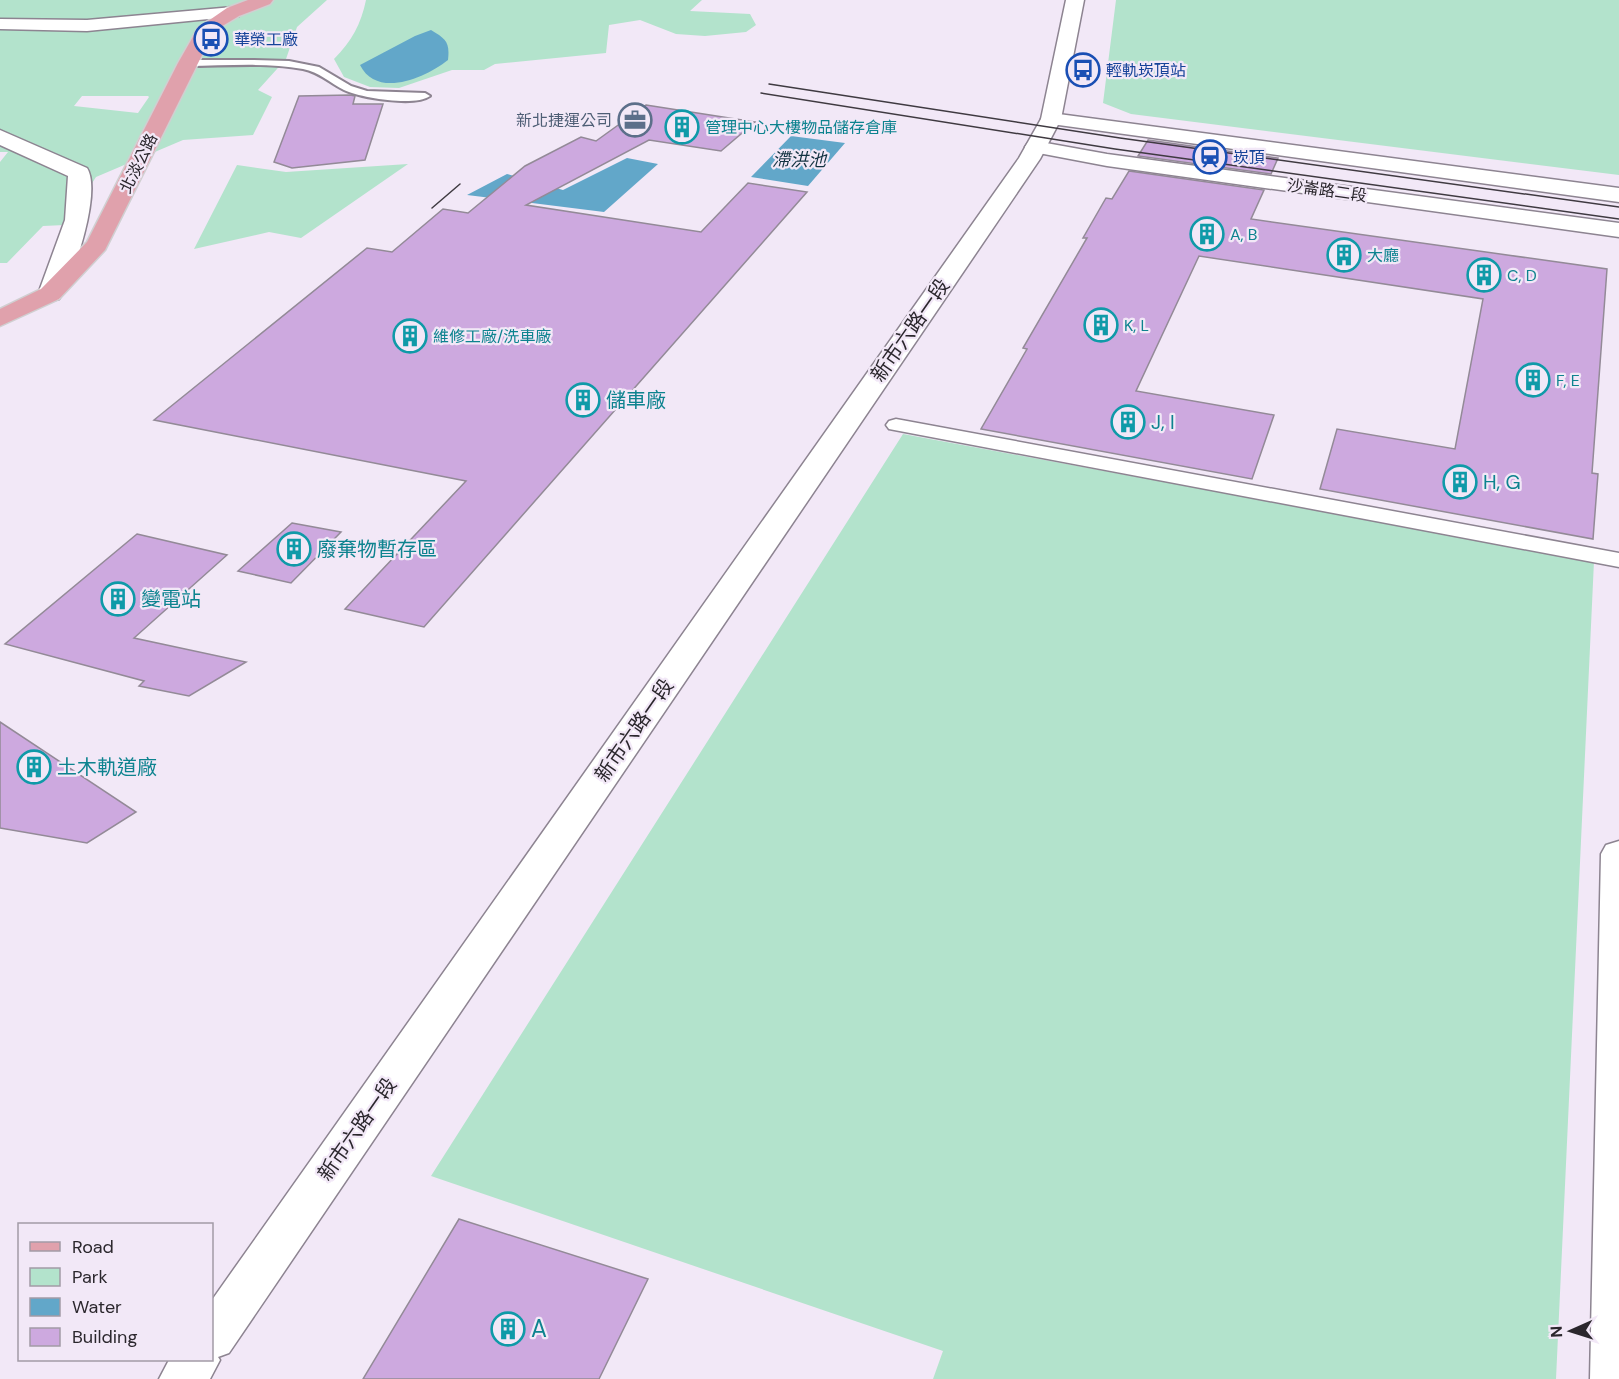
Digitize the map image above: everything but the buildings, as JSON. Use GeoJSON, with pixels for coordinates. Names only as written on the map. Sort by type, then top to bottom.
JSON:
{"type":"FeatureCollection","features":[{"type":"Feature","properties":{"kind":"main road","name":"北淡公路"},"geometry":{"type":"LineString","coordinates":[[0,319],[50,294],[97,245],[187,63],[207,28],[233,12],[264,0]]}},
{"type":"Feature","properties":{"kind":"street"},"geometry":{"type":"LineString","coordinates":[[1043,133],[1075,0]]}},
{"type":"Feature","properties":{"kind":"street"},"geometry":{"type":"LineString","coordinates":[[0,24],[39,27],[95,26],[233,12]]}},
{"type":"Feature","properties":{"kind":"street","name":"沙崙路二段"},"geometry":{"type":"LineString","coordinates":[[1043,133],[1619,195]]}},
{"type":"Feature","properties":{"kind":"street","name":"沙崙路二段"},"geometry":{"type":"LineString","coordinates":[[1043,133],[1107,160],[1619,231]]}},
{"type":"Feature","properties":{"kind":"street","name":"新市六路一段"},"geometry":{"type":"LineString","coordinates":[[213,1337],[1002,198],[1043,133]]}},
{"type":"Feature","properties":{"kind":"street"},"geometry":{"type":"LineString","coordinates":[[0,136],[12,145],[79,173],[81,189],[78,212],[65,257],[50,294]]}},
{"type":"Feature","properties":{"kind":"street"},"geometry":{"type":"LineString","coordinates":[[896,425],[1619,560]]}},
{"type":"Feature","properties":{"kind":"street"},"geometry":{"type":"LineString","coordinates":[[1614,1379],[1619,854]]}},
{"type":"Feature","properties":{"kind":"street"},"geometry":{"type":"LineString","coordinates":[[183,1379],[195,1361]]}},
{"type":"Feature","properties":{"kind":"lane"},"geometry":{"type":"LineString","coordinates":[[187,63],[286,64],[318,70],[351,89],[377,97],[426,96]]}},
{"type":"Feature","properties":{"kind":"green space"},"geometry":{"type":"Polygon","coordinates":[[[0,0],[327,0],[297,27],[286,59],[258,90],[272,97],[253,135],[183,140],[96,177],[65,225],[43,226],[7,263],[0,263],[0,162],[8,152],[0,152],[0,0]],[[82,96],[74,106],[138,113],[148,96],[82,96]]]}},
{"type":"Feature","properties":{"kind":"green space"},"geometry":{"type":"Polygon","coordinates":[[[366,0],[702,0],[690,11],[750,14],[756,25],[746,32],[705,36],[676,34],[640,20],[609,25],[606,53],[495,64],[484,70],[452,70],[399,88],[370,87],[344,77],[334,59],[355,32],[366,0]]]}},
{"type":"Feature","properties":{"kind":"green space"},"geometry":{"type":"Polygon","coordinates":[[[1116,0],[1619,0],[1619,175],[1131,114],[1103,103],[1116,0]]]}},
{"type":"Feature","properties":{"kind":"green space"},"geometry":{"type":"Polygon","coordinates":[[[408,164],[301,238],[269,232],[194,249],[237,165],[286,172],[408,164]]]}},
{"type":"Feature","properties":{"kind":"green space"},"geometry":{"type":"Polygon","coordinates":[[[903,434],[1594,561],[1556,1379],[933,1379],[943,1351],[431,1176],[903,434]]]}},
{"type":"Feature","properties":{"kind":"water"},"geometry":{"type":"Polygon","coordinates":[[[431,30],[446,42],[448,60],[427,73],[402,82],[389,83],[378,81],[368,75],[360,65],[415,36],[431,30]]]}},
{"type":"Feature","properties":{"kind":"water","name":"滯洪池"},"geometry":{"type":"Polygon","coordinates":[[[791,136],[845,143],[808,186],[751,177],[791,136]]]}},
{"type":"Feature","properties":{"kind":"water"},"geometry":{"type":"Polygon","coordinates":[[[627,158],[658,164],[604,212],[467,195],[507,174],[563,190],[627,158]]]}},
{"type":"Feature","properties":{"kind":"tram line"},"geometry":{"type":"LineString","coordinates":[[769,84],[1120,138],[1619,207]]}},
{"type":"Feature","properties":{"kind":"tram line"},"geometry":{"type":"LineString","coordinates":[[761,93],[1115,149],[1619,219]]}},
{"type":"Feature","properties":{"kind":"tram line"},"geometry":{"type":"LineString","coordinates":[[432,208],[460,184]]}},
{"type":"Feature","properties":{"kind":"place","name":"華榮工廠"},"geometry":{"type":"Point","coordinates":[211,39]}},
{"type":"Feature","properties":{"kind":"place","name":"輕軌崁頂站"},"geometry":{"type":"Point","coordinates":[1083,70]}},
{"type":"Feature","properties":{"kind":"place","name":"新北捷運公司"},"geometry":{"type":"Point","coordinates":[635,120]}},
{"type":"Feature","properties":{"kind":"place","name":"管理中心大樓物品儲存倉庫"},"geometry":{"type":"Point","coordinates":[682,127]}},
{"type":"Feature","properties":{"kind":"place","name":"崁頂"},"geometry":{"type":"Point","coordinates":[1210,157]}},
{"type":"Feature","properties":{"kind":"place","name":"A, B"},"geometry":{"type":"Point","coordinates":[1207,234]}},
{"type":"Feature","properties":{"kind":"place","name":"大廳"},"geometry":{"type":"Point","coordinates":[1344,255]}},
{"type":"Feature","properties":{"kind":"place","name":"C, D"},"geometry":{"type":"Point","coordinates":[1484,275]}},
{"type":"Feature","properties":{"kind":"place","name":"K, L"},"geometry":{"type":"Point","coordinates":[1101,325]}},
{"type":"Feature","properties":{"kind":"place","name":"維修工廠/洗車廠"},"geometry":{"type":"Point","coordinates":[410,336]}},
{"type":"Feature","properties":{"kind":"place","name":"F, E"},"geometry":{"type":"Point","coordinates":[1533,380]}},
{"type":"Feature","properties":{"kind":"place","name":"儲車廠"},"geometry":{"type":"Point","coordinates":[583,400]}},
{"type":"Feature","properties":{"kind":"place","name":"J, I"},"geometry":{"type":"Point","coordinates":[1128,422]}},
{"type":"Feature","properties":{"kind":"place","name":"H, G"},"geometry":{"type":"Point","coordinates":[1460,482]}},
{"type":"Feature","properties":{"kind":"place","name":"廢棄物暫存區"},"geometry":{"type":"Point","coordinates":[294,549]}},
{"type":"Feature","properties":{"kind":"place","name":"變電站"},"geometry":{"type":"Point","coordinates":[118,599]}},
{"type":"Feature","properties":{"kind":"place","name":"土木軌道廠"},"geometry":{"type":"Point","coordinates":[34,767]}},
{"type":"Feature","properties":{"kind":"place","name":"A"},"geometry":{"type":"Point","coordinates":[508,1329]}}]}
